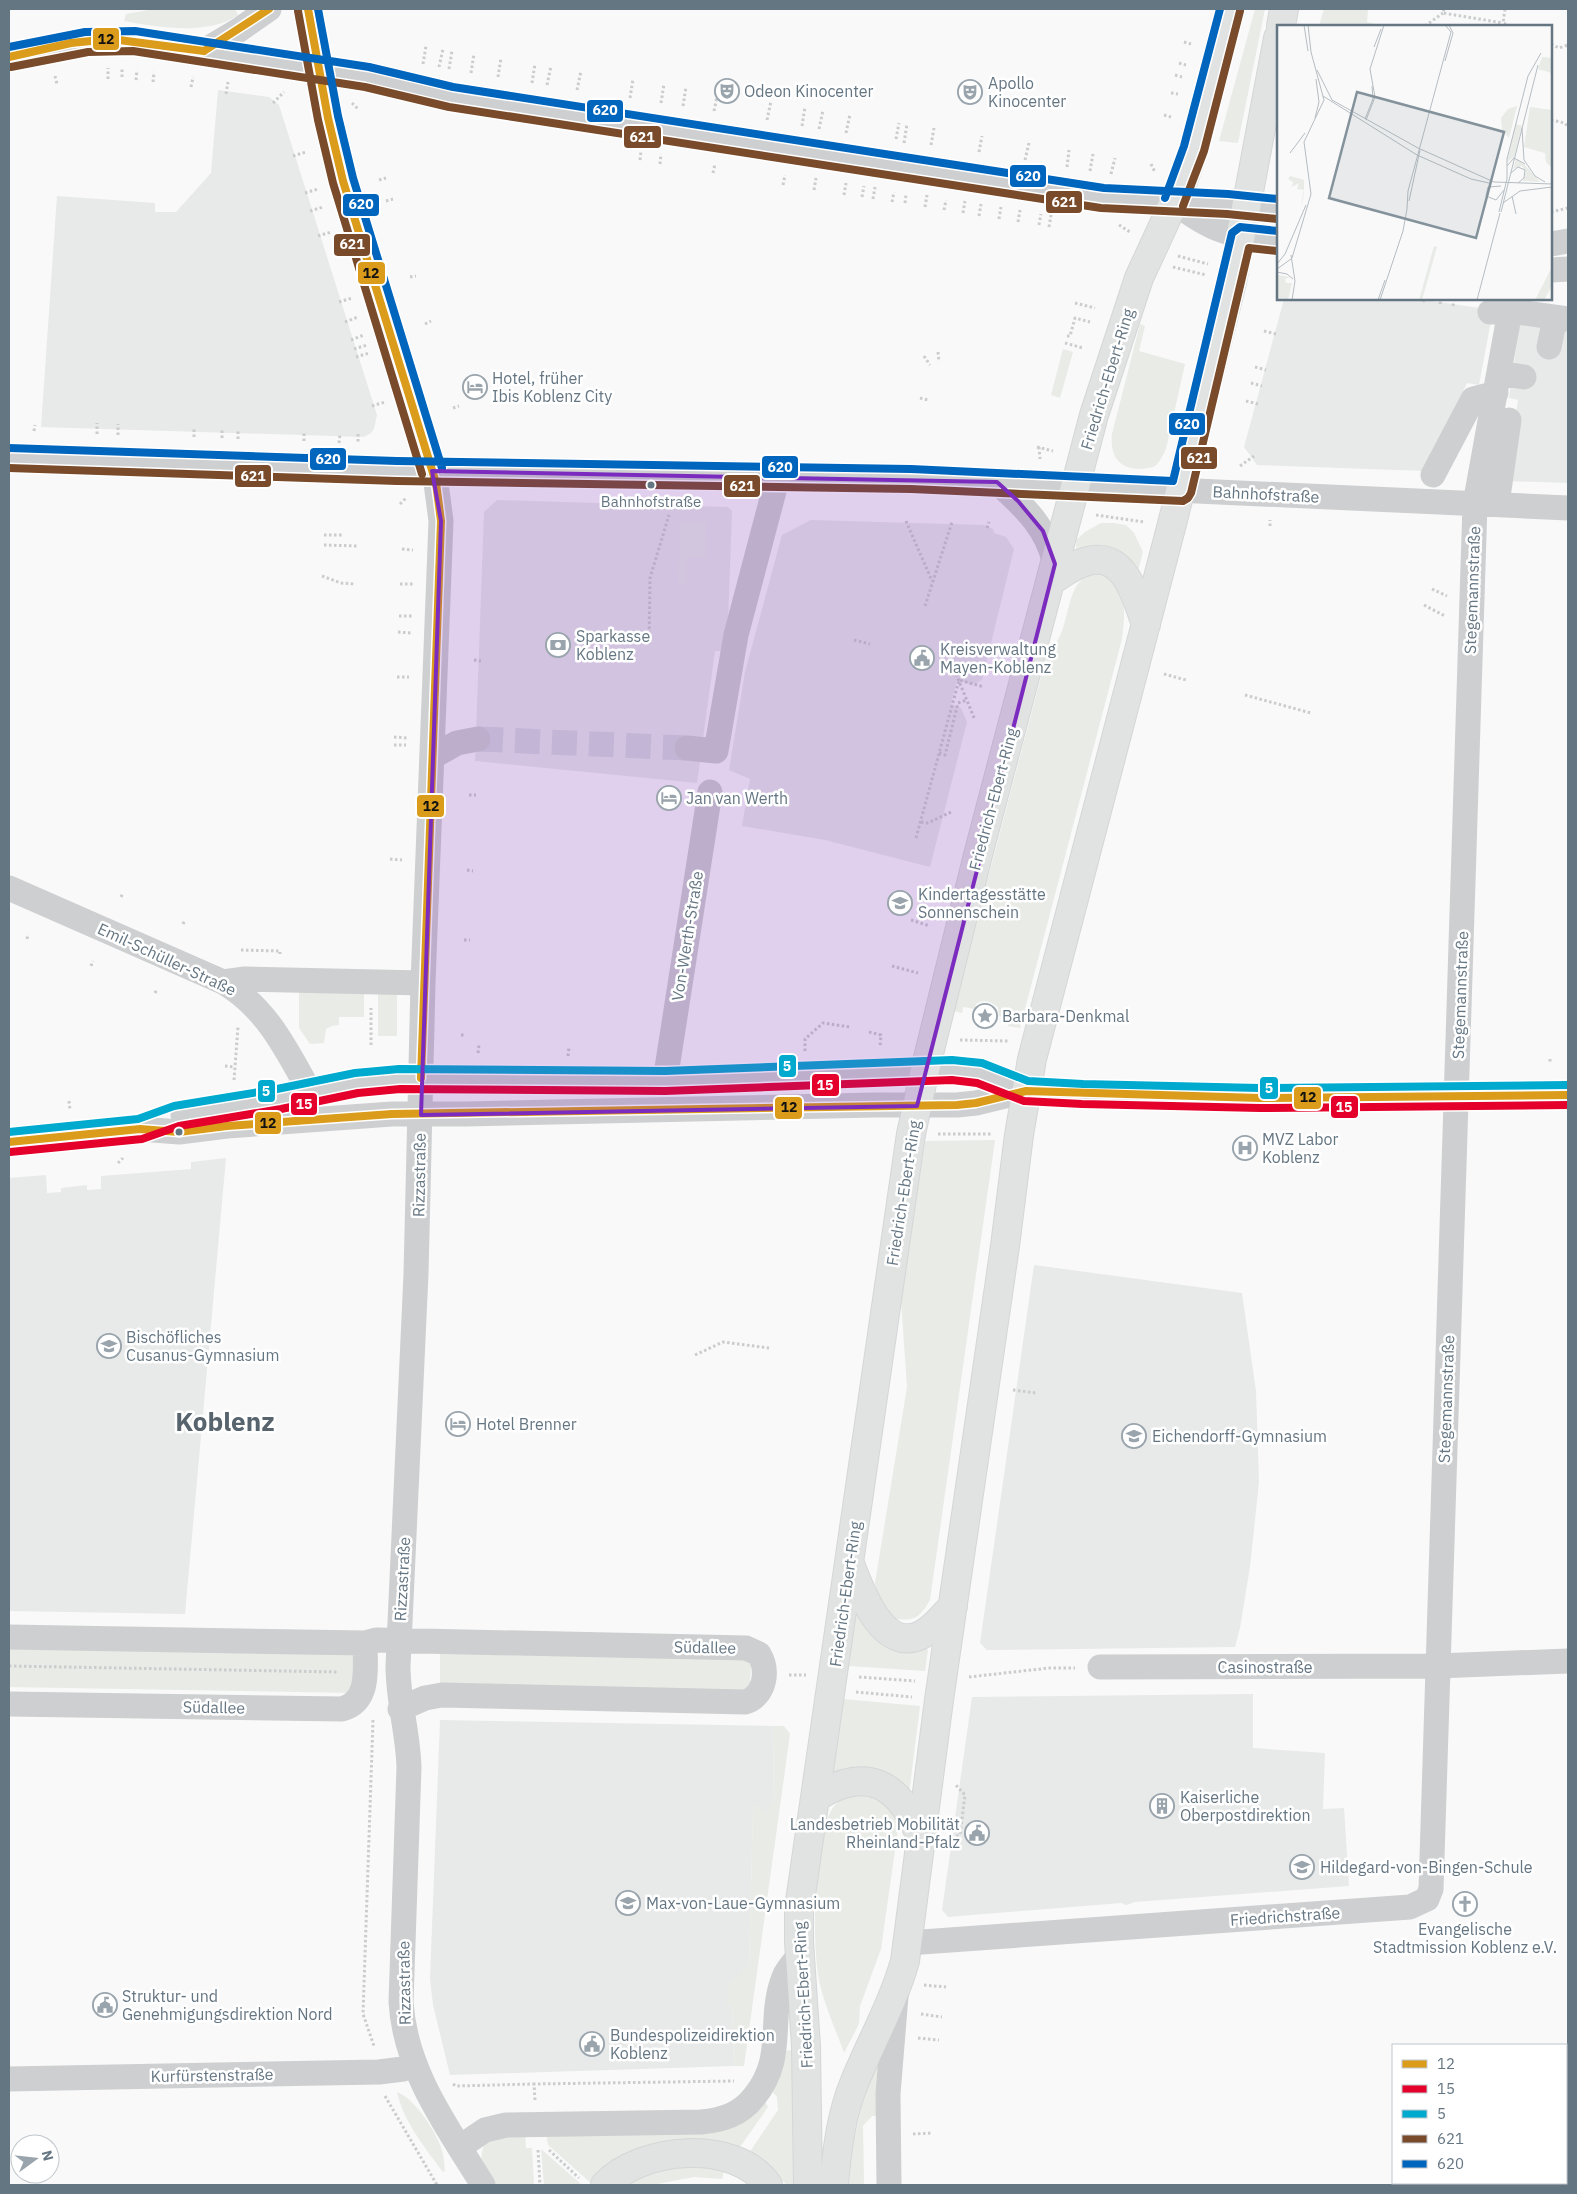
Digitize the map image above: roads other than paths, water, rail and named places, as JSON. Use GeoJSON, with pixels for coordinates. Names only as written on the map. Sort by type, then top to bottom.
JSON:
{"type":"FeatureCollection","features":[{"type":"Feature","properties":{"kind":"main road","name":"Friedrich-Ebert-Ring"},"geometry":{"type":"LineString","coordinates":[[808,2185],[806,2046],[800,1956],[800,1908],[911,1134],[980,846],[1094,415],[1129,304],[1147,257],[1174,202],[1194,149],[1230,9]]}},
{"type":"Feature","properties":{"kind":"main road"},"geometry":{"type":"LineString","coordinates":[[1281,25],[1284,9]]}},
{"type":"Feature","properties":{"kind":"main road"},"geometry":{"type":"LineString","coordinates":[[834,2185],[838,2147],[849,2096],[896,1991],[934,1839],[953,1606],[1026,1091],[1034,1052],[1181,491],[1242,236],[1277,59]]}},
{"type":"Feature","properties":{"kind":"main road"},"geometry":{"type":"LineString","coordinates":[[1053,573],[1088,561],[1106,561],[1115,566],[1130,582],[1146,625]]}},
{"type":"Feature","properties":{"kind":"main road"},"geometry":{"type":"LineString","coordinates":[[850,1562],[874,1617],[886,1630],[899,1636],[919,1636],[937,1623],[953,1606]]}},
{"type":"Feature","properties":{"kind":"main road"},"geometry":{"type":"LineString","coordinates":[[815,1798],[833,1786],[847,1782],[865,1781],[878,1785],[892,1793],[934,1839]]}},
{"type":"Feature","properties":{"kind":"main road"},"geometry":{"type":"LineString","coordinates":[[592,2182],[612,2177],[652,2158],[672,2154],[697,2153],[720,2155],[739,2162],[753,2169],[768,2185]]}},
{"type":"Feature","properties":{"kind":"street"},"geometry":{"type":"LineString","coordinates":[[204,51],[269,9]]}},
{"type":"Feature","properties":{"kind":"street","name":"Rizzastraße"},"geometry":{"type":"LineString","coordinates":[[308,9],[328,118],[343,181],[432,471],[438,494],[441,521],[423,983],[416,1274],[399,1641],[398,1685],[400,1709],[407,1738],[409,1767],[401,2002],[405,2032],[414,2065],[483,2185]]}},
{"type":"Feature","properties":{"kind":"street"},"geometry":{"type":"LineString","coordinates":[[9,57],[71,44],[111,39],[204,51],[367,77],[451,97],[1103,198],[1247,205],[1277,209]]}},
{"type":"Feature","properties":{"kind":"street"},"geometry":{"type":"LineString","coordinates":[[1174,202],[1208,226],[1242,236],[1277,241]]}},
{"type":"Feature","properties":{"kind":"street"},"geometry":{"type":"LineString","coordinates":[[1552,244],[1568,241]]}},
{"type":"Feature","properties":{"kind":"street"},"geometry":{"type":"LineString","coordinates":[[1552,270],[1568,269]]}},
{"type":"Feature","properties":{"kind":"street"},"geometry":{"type":"LineString","coordinates":[[1436,461],[1470,403],[1498,307],[1561,318],[1549,347]]}},
{"type":"Feature","properties":{"kind":"street"},"geometry":{"type":"LineString","coordinates":[[1470,403],[1524,377]]}},
{"type":"Feature","properties":{"kind":"street"},"geometry":{"type":"LineString","coordinates":[[1470,403],[1482,494]]}},
{"type":"Feature","properties":{"kind":"street"},"geometry":{"type":"LineString","coordinates":[[1482,494],[1509,420]]}},
{"type":"Feature","properties":{"kind":"street","name":"Bahnhofstraße"},"geometry":{"type":"LineString","coordinates":[[9,458],[432,471],[778,476],[997,482],[1181,491],[1482,494],[1568,508]]}},
{"type":"Feature","properties":{"kind":"street"},"geometry":{"type":"LineString","coordinates":[[688,748],[716,751],[736,635],[778,476]]}},
{"type":"Feature","properties":{"kind":"street"},"geometry":{"type":"LineString","coordinates":[[997,482],[1018,501],[1043,531],[1050,543],[1053,573]]}},
{"type":"Feature","properties":{"kind":"street","name":"Stegemannstraße"},"geometry":{"type":"LineString","coordinates":[[1437,1666],[1457,1097],[1482,494]]}},
{"type":"Feature","properties":{"kind":"street"},"geometry":{"type":"LineString","coordinates":[[432,757],[457,744],[478,739]]}},
{"type":"Feature","properties":{"kind":"street","name":"Von-Werth-Straße"},"geometry":{"type":"LineString","coordinates":[[666,1081],[710,792]]}},
{"type":"Feature","properties":{"kind":"street","name":"Emil-Schüller-Straße"},"geometry":{"type":"LineString","coordinates":[[9,888],[223,982],[244,995],[260,1011],[310,1092]]}},
{"type":"Feature","properties":{"kind":"street"},"geometry":{"type":"LineString","coordinates":[[223,982],[245,979],[423,983]]}},
{"type":"Feature","properties":{"kind":"street"},"geometry":{"type":"LineString","coordinates":[[140,1129],[176,1116],[373,1080],[421,1078],[666,1081],[952,1070],[979,1073],[1026,1091]]}},
{"type":"Feature","properties":{"kind":"street"},"geometry":{"type":"LineString","coordinates":[[9,1142],[140,1129],[179,1132],[227,1126],[392,1114],[976,1104],[1026,1091],[1260,1098],[1568,1095]]}},
{"type":"Feature","properties":{"kind":"street","name":"Südallee"},"geometry":{"type":"LineString","coordinates":[[9,1637],[365,1643],[376,1640],[746,1648],[759,1654],[764,1665],[760,1691],[753,1700],[745,1702],[442,1695],[425,1698],[400,1709]]}},
{"type":"Feature","properties":{"kind":"street","name":"Südallee"},"geometry":{"type":"LineString","coordinates":[[9,1704],[342,1709],[348,1707],[363,1692],[365,1643]]}},
{"type":"Feature","properties":{"kind":"street","name":"Casinostraße"},"geometry":{"type":"LineString","coordinates":[[1100,1667],[1437,1666],[1568,1661]]}},
{"type":"Feature","properties":{"kind":"street","name":"Friedrichstraße"},"geometry":{"type":"LineString","coordinates":[[908,1943],[1328,1914],[1418,1904],[1427,1899],[1432,1889],[1437,1666]]}},
{"type":"Feature","properties":{"kind":"street"},"geometry":{"type":"LineString","coordinates":[[460,2147],[485,2130],[506,2125],[701,2122],[723,2119],[737,2113],[751,2101],[769,2074],[781,1987],[786,1972],[800,1956]]}},
{"type":"Feature","properties":{"kind":"street"},"geometry":{"type":"LineString","coordinates":[[888,2185],[888,2094],[896,1991]]}},
{"type":"Feature","properties":{"kind":"street","name":"Kurfürstenstraße"},"geometry":{"type":"LineString","coordinates":[[9,2079],[379,2072],[403,2069],[414,2065]]}},
{"type":"Feature","properties":{"kind":"tunnel"},"geometry":{"type":"LineString","coordinates":[[478,739],[687,748]]}},
{"type":"Feature","properties":{"kind":"place","name":"Odeon Kinocenter"},"geometry":{"type":"Point","coordinates":[727,91]}},
{"type":"Feature","properties":{"kind":"place","name":"Apollo Kinocenter"},"geometry":{"type":"Point","coordinates":[970,92]}},
{"type":"Feature","properties":{"kind":"place","name":"Hotel, früher Ibis Koblenz City"},"geometry":{"type":"Point","coordinates":[475,387]}},
{"type":"Feature","properties":{"kind":"place","name":"Bahnhofstraße"},"geometry":{"type":"Point","coordinates":[651,485]}},
{"type":"Feature","properties":{"kind":"place","name":"Sparkasse Koblenz"},"geometry":{"type":"Point","coordinates":[558,645]}},
{"type":"Feature","properties":{"kind":"place","name":"Kreisverwaltung Mayen-Koblenz"},"geometry":{"type":"Point","coordinates":[922,658]}},
{"type":"Feature","properties":{"kind":"place","name":"Jan van Werth"},"geometry":{"type":"Point","coordinates":[669,798]}},
{"type":"Feature","properties":{"kind":"place","name":"Kindertagesstätte Sonnenschein"},"geometry":{"type":"Point","coordinates":[900,903]}},
{"type":"Feature","properties":{"kind":"place","name":"Barbara-Denkmal"},"geometry":{"type":"Point","coordinates":[985,1016]}},
{"type":"Feature","properties":{"kind":"place","name":"MVZ Labor Koblenz"},"geometry":{"type":"Point","coordinates":[1245,1148]}},
{"type":"Feature","properties":{"kind":"place","name":"Bischöfliches Cusanus-Gymnasium"},"geometry":{"type":"Point","coordinates":[109,1346]}},
{"type":"Feature","properties":{"kind":"place","name":"Hotel Brenner"},"geometry":{"type":"Point","coordinates":[458,1424]}},
{"type":"Feature","properties":{"kind":"place","name":"Eichendorff-Gymnasium"},"geometry":{"type":"Point","coordinates":[1134,1436]}},
{"type":"Feature","properties":{"kind":"place","name":"Kaiserliche Oberpostdirektion"},"geometry":{"type":"Point","coordinates":[1162,1806]}},
{"type":"Feature","properties":{"kind":"place","name":"Landesbetrieb Mobilität Rheinland-Pfalz"},"geometry":{"type":"Point","coordinates":[977,1833]}},
{"type":"Feature","properties":{"kind":"place","name":"Hildegard-von-Bingen-Schule"},"geometry":{"type":"Point","coordinates":[1302,1867]}},
{"type":"Feature","properties":{"kind":"place","name":"Max-von-Laue-Gymnasium"},"geometry":{"type":"Point","coordinates":[628,1903]}},
{"type":"Feature","properties":{"kind":"place","name":"Evangelische Stadtmission Koblenz e.V."},"geometry":{"type":"Point","coordinates":[1465,1904]}},
{"type":"Feature","properties":{"kind":"place","name":"Struktur- und Genehmigungsdirektion Nord"},"geometry":{"type":"Point","coordinates":[105,2005]}},
{"type":"Feature","properties":{"kind":"place","name":"Bundespolizeidirektion Koblenz"},"geometry":{"type":"Point","coordinates":[592,2044]}},
{"type":"Feature","properties":{"kind":"district","name":"Koblenz"},"geometry":{"type":"Point","coordinates":[225,1422]}}]}
